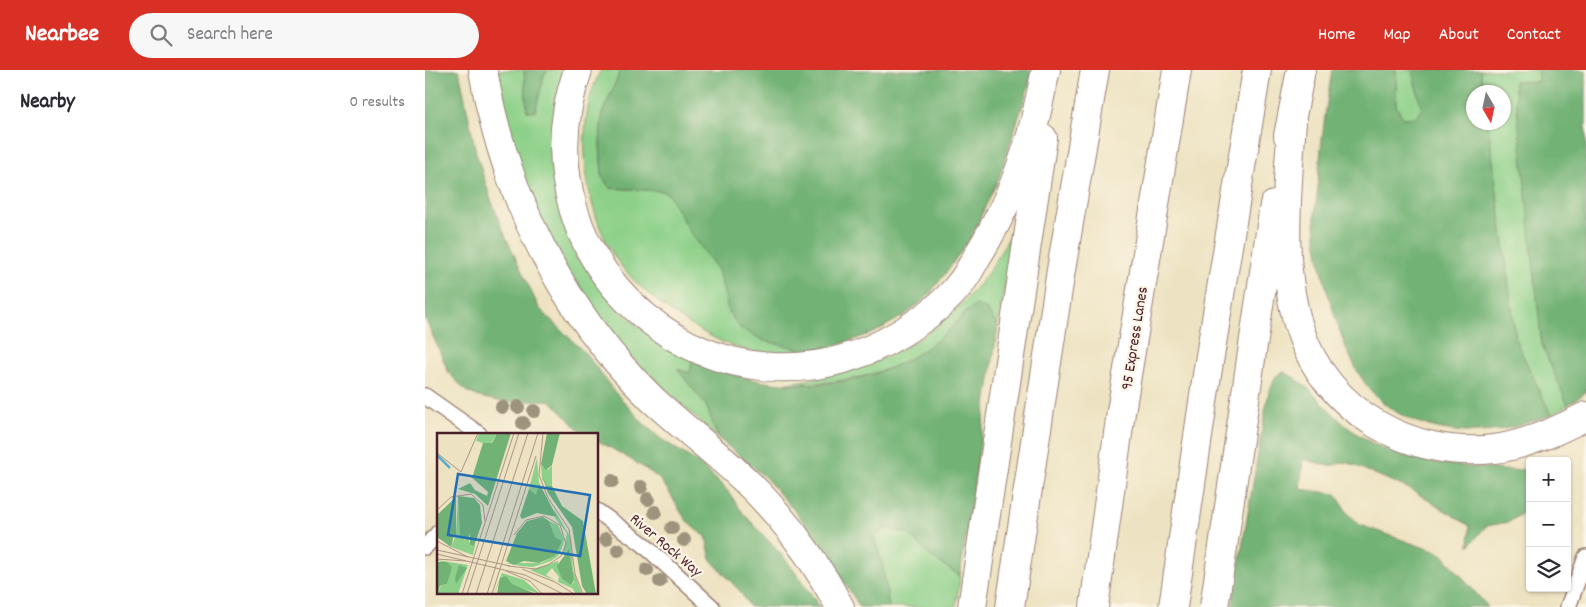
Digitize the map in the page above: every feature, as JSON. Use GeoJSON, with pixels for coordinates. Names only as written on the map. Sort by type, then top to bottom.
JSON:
{"type":"FeatureCollection","features":[{"type":"Feature","properties":{"kind":"highway"},"geometry":{"type":"LineString","coordinates":[[483,70],[498,141],[515,191],[536,238],[575,304],[612,355],[651,397],[748,484],[781,520],[811,558],[840,607]]}},
{"type":"Feature","properties":{"kind":"highway"},"geometry":{"type":"LineString","coordinates":[[578,70],[570,96],[565,126],[566,172],[578,223],[602,271],[620,295],[638,312],[665,332],[694,348],[726,360],[758,366],[791,367],[824,363],[856,356],[887,342],[915,324],[961,284],[1004,206],[1028,146],[1046,70]]}},
{"type":"Feature","properties":{"kind":"highway"},"geometry":{"type":"LineString","coordinates":[[972,607],[1052,70]]}},
{"type":"Feature","properties":{"kind":"highway"},"geometry":{"type":"LineString","coordinates":[[1010,607],[1061,270],[1095,70]]}},
{"type":"Feature","properties":{"kind":"highway","name":"95 Express Lanes"},"geometry":{"type":"LineString","coordinates":[[1094,607],[1121,412],[1177,70]]}},
{"type":"Feature","properties":{"kind":"highway"},"geometry":{"type":"LineString","coordinates":[[1173,607],[1208,368],[1257,70]]}},
{"type":"Feature","properties":{"kind":"highway"},"geometry":{"type":"LineString","coordinates":[[1214,607],[1257,308],[1279,176],[1301,70]]}},
{"type":"Feature","properties":{"kind":"highway"},"geometry":{"type":"LineString","coordinates":[[1292,120],[1287,216],[1292,297],[1300,331],[1309,352],[1324,377],[1343,399],[1364,418],[1389,432],[1415,442],[1447,450],[1474,451],[1529,441],[1561,429],[1586,416]]}},
{"type":"Feature","properties":{"kind":"street"},"geometry":{"type":"LineString","coordinates":[[425,396],[478,433]]}},
{"type":"Feature","properties":{"kind":"street","name":"River Rock Way"},"geometry":{"type":"LineString","coordinates":[[599,513],[643,544],[712,607]]}},
{"type":"Feature","properties":{"kind":"street"},"geometry":{"type":"LineString","coordinates":[[425,547],[437,534]]}},
{"type":"Feature","properties":{"kind":"street"},"geometry":{"type":"LineString","coordinates":[[1569,607],[1586,557]]}},
{"type":"Feature","properties":{"kind":"green space"},"geometry":{"type":"Polygon","coordinates":[[[425,70],[459,70],[476,153],[490,197],[503,231],[539,308],[587,355],[613,390],[642,422],[661,439],[700,464],[726,489],[743,513],[787,561],[820,607],[750,607],[740,591],[711,560],[706,536],[685,518],[666,487],[656,476],[631,459],[599,442],[599,433],[582,433],[550,400],[504,402],[479,397],[466,391],[449,373],[425,318],[425,70]]]}},
{"type":"Feature","properties":{"kind":"green space"},"geometry":{"type":"Polygon","coordinates":[[[495,70],[524,70],[527,111],[535,112],[544,75],[548,70],[573,70],[558,100],[553,155],[562,213],[574,248],[617,308],[642,329],[692,361],[690,374],[678,369],[706,405],[718,438],[611,338],[580,294],[531,207],[507,129],[495,70]]]}},
{"type":"Feature","properties":{"kind":"green space"},"geometry":{"type":"Polygon","coordinates":[[[524,70],[548,70],[544,75],[535,112],[527,111],[524,70]]]}},
{"type":"Feature","properties":{"kind":"green space"},"geometry":{"type":"Polygon","coordinates":[[[601,70],[621,70],[602,114],[600,144],[602,177],[610,188],[662,191],[669,195],[764,341],[800,349],[832,347],[781,354],[760,353],[732,346],[696,328],[660,304],[619,263],[607,243],[597,220],[590,195],[586,168],[587,116],[592,92],[601,70]]]}},
{"type":"Feature","properties":{"kind":"green space"},"geometry":{"type":"Polygon","coordinates":[[[621,70],[1032,70],[1029,86],[998,180],[971,237],[927,297],[905,315],[873,333],[832,347],[800,349],[764,341],[740,328],[729,313],[718,270],[690,232],[669,195],[662,191],[610,188],[602,177],[600,144],[602,114],[621,70]]]}},
{"type":"Feature","properties":{"kind":"green space"},"geometry":{"type":"Polygon","coordinates":[[[1332,70],[1396,70],[1396,106],[1403,118],[1417,117],[1422,110],[1412,70],[1480,70],[1483,85],[1466,85],[1466,130],[1489,130],[1516,341],[1551,415],[1504,429],[1469,432],[1452,431],[1417,422],[1401,415],[1374,394],[1367,386],[1355,367],[1338,326],[1322,271],[1316,236],[1315,215],[1325,113],[1332,70]]]}},
{"type":"Feature","properties":{"kind":"green space"},"geometry":{"type":"Polygon","coordinates":[[[1396,70],[1412,70],[1422,110],[1417,117],[1403,118],[1396,106],[1396,70]]]}},
{"type":"Feature","properties":{"kind":"green space"},"geometry":{"type":"Polygon","coordinates":[[[1480,70],[1537,70],[1539,82],[1515,81],[1542,345],[1568,405],[1551,415],[1516,341],[1489,130],[1511,130],[1511,85],[1483,85],[1480,70]]]}},
{"type":"Feature","properties":{"kind":"green space"},"geometry":{"type":"Polygon","coordinates":[[[1537,70],[1586,70],[1586,392],[1568,405],[1542,345],[1514,81],[1538,82],[1537,70]]]}},
{"type":"Feature","properties":{"kind":"green space"},"geometry":{"type":"Polygon","coordinates":[[[1015,226],[998,326],[986,309],[965,312],[946,333],[926,349],[904,362],[882,371],[834,381],[780,384],[811,379],[868,364],[893,354],[917,340],[962,303],[984,278],[1015,226]]]}},
{"type":"Feature","properties":{"kind":"green space"},"geometry":{"type":"Polygon","coordinates":[[[976,305],[986,309],[998,326],[960,576],[930,556],[909,534],[885,528],[874,537],[883,567],[889,607],[860,607],[816,537],[793,509],[764,476],[718,438],[706,405],[677,369],[690,373],[692,361],[769,383],[798,385],[852,380],[886,370],[917,354],[945,333],[976,305]]]}},
{"type":"Feature","properties":{"kind":"green space"},"geometry":{"type":"Polygon","coordinates":[[[1284,372],[1294,377],[1350,429],[1367,440],[1398,454],[1414,459],[1465,466],[1507,470],[1526,469],[1526,511],[1509,522],[1486,526],[1469,546],[1470,526],[1412,490],[1347,462],[1329,466],[1303,459],[1300,489],[1336,494],[1348,514],[1360,525],[1442,554],[1488,607],[1232,607],[1268,395],[1276,376],[1284,372]]]}},
{"type":"Feature","properties":{"kind":"green space"},"geometry":{"type":"Polygon","coordinates":[[[885,528],[909,534],[930,556],[960,576],[956,607],[889,607],[874,537],[885,528]]]}}]}
